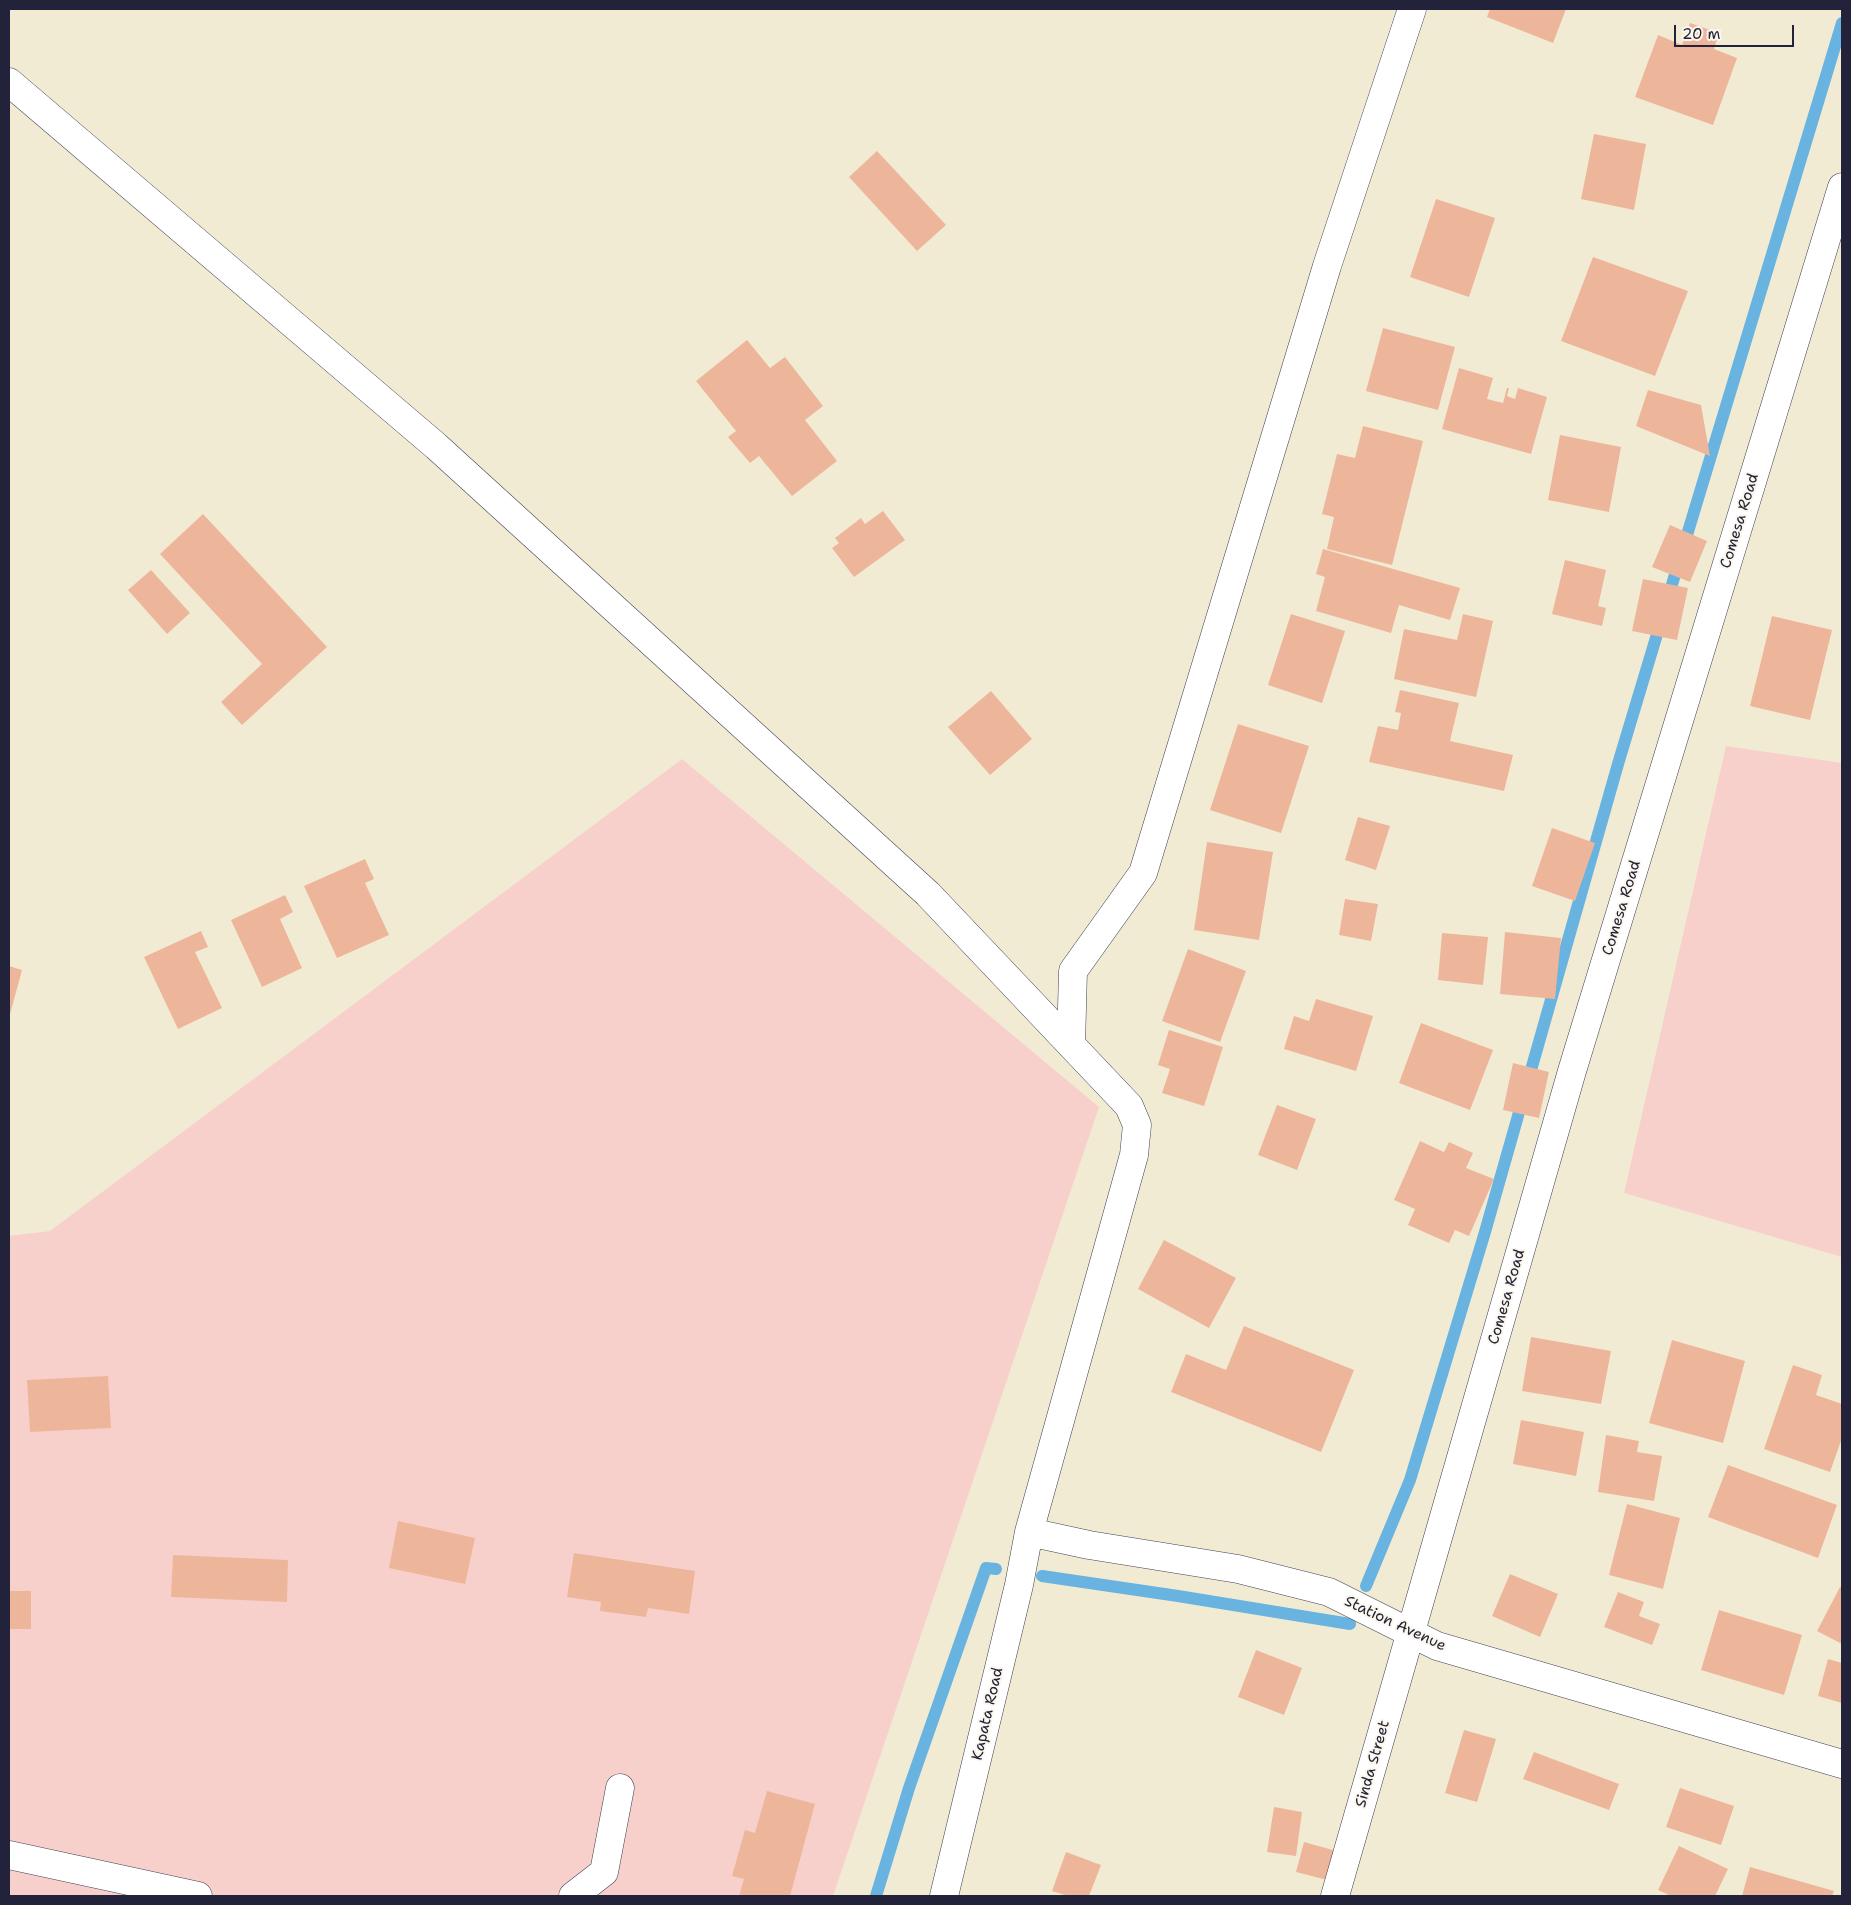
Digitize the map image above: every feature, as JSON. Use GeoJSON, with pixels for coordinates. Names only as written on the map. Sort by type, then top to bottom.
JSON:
{"type":"FeatureCollection","features":[{"type":"Feature","properties":{"kind":"street"},"geometry":{"type":"LineString","coordinates":[[1071,1045],[1073,971],[1143,873],[1327,266],[1412,9]]}},
{"type":"Feature","properties":{"kind":"street","name":"Kapata Road"},"geometry":{"type":"LineString","coordinates":[[9,82],[436,446],[928,894],[1129,1106],[1137,1125],[1134,1155],[1029,1532],[1019,1585],[944,1896]]}},
{"type":"Feature","properties":{"kind":"street","name":"Comesa Road"},"geometry":{"type":"LineString","coordinates":[[1410,1632],[1572,1071],[1842,187]]}},
{"type":"Feature","properties":{"kind":"street","name":"Station Avenue"},"geometry":{"type":"LineString","coordinates":[[1029,1532],[1089,1545],[1238,1569],[1329,1592],[1438,1646],[1842,1764]]}},
{"type":"Feature","properties":{"kind":"street","name":"Sinda Street"},"geometry":{"type":"LineString","coordinates":[[1336,1896],[1410,1632]]}},
{"type":"Feature","properties":{"kind":"street"},"geometry":{"type":"LineString","coordinates":[[573,1896],[604,1872],[620,1788]]}},
{"type":"Feature","properties":{"kind":"street"},"geometry":{"type":"LineString","coordinates":[[9,1856],[198,1896]]}},
{"type":"Feature","properties":{"kind":"shaded area"},"geometry":{"type":"Polygon","coordinates":[[[1726,746],[1842,763],[1842,1257],[1624,1193],[1726,746]]]}},
{"type":"Feature","properties":{"kind":"shaded area"},"geometry":{"type":"Polygon","coordinates":[[[682,759],[1099,1107],[833,1896],[9,1896],[9,1236],[50,1231],[682,759]]]}},
{"type":"Feature","properties":{"kind":"building"},"geometry":{"type":"Polygon","coordinates":[[[1490,9],[1566,9],[1553,43],[1487,17],[1490,9]]]}},
{"type":"Feature","properties":{"kind":"building"},"geometry":{"type":"Polygon","coordinates":[[[1690,23],[1719,33],[1714,49],[1737,58],[1713,125],[1635,97],[1658,35],[1682,45],[1690,23]]]}},
{"type":"Feature","properties":{"kind":"building"},"geometry":{"type":"Polygon","coordinates":[[[1594,134],[1646,144],[1634,210],[1581,199],[1594,134]]]}},
{"type":"Feature","properties":{"kind":"building"},"geometry":{"type":"Polygon","coordinates":[[[877,151],[946,225],[917,251],[849,177],[877,151]]]}},
{"type":"Feature","properties":{"kind":"building"},"geometry":{"type":"Polygon","coordinates":[[[1436,199],[1495,218],[1469,297],[1410,277],[1436,199]]]}},
{"type":"Feature","properties":{"kind":"building"},"geometry":{"type":"Polygon","coordinates":[[[1593,257],[1688,291],[1655,376],[1561,341],[1593,257]]]}},
{"type":"Feature","properties":{"kind":"building"},"geometry":{"type":"Polygon","coordinates":[[[1383,328],[1455,347],[1438,410],[1366,391],[1383,328]]]}},
{"type":"Feature","properties":{"kind":"building"},"geometry":{"type":"Polygon","coordinates":[[[747,340],[770,368],[785,357],[823,406],[805,420],[837,461],[792,496],[759,456],[750,463],[728,437],[736,431],[696,381],[747,340]]]}},
{"type":"Feature","properties":{"kind":"building"},"geometry":{"type":"Polygon","coordinates":[[[1459,368],[1493,378],[1487,399],[1503,403],[1507,388],[1509,388],[1507,396],[1515,399],[1518,388],[1547,397],[1531,454],[1442,429],[1459,368]]]}},
{"type":"Feature","properties":{"kind":"building"},"geometry":{"type":"Polygon","coordinates":[[[1648,390],[1701,405],[1710,456],[1636,426],[1648,390]]]}},
{"type":"Feature","properties":{"kind":"building"},"geometry":{"type":"Polygon","coordinates":[[[1363,426],[1423,441],[1392,565],[1327,549],[1334,517],[1322,514],[1337,454],[1355,458],[1363,426]]]}},
{"type":"Feature","properties":{"kind":"building"},"geometry":{"type":"Polygon","coordinates":[[[1560,435],[1621,447],[1609,512],[1548,500],[1560,435]]]}},
{"type":"Feature","properties":{"kind":"building"},"geometry":{"type":"Polygon","coordinates":[[[883,511],[905,540],[854,577],[832,548],[839,543],[835,538],[861,518],[865,524],[883,511]]]}},
{"type":"Feature","properties":{"kind":"building"},"geometry":{"type":"Polygon","coordinates":[[[203,514],[327,647],[242,725],[221,702],[262,664],[160,554],[203,514]]]}},
{"type":"Feature","properties":{"kind":"building"},"geometry":{"type":"Polygon","coordinates":[[[1670,525],[1707,541],[1690,582],[1652,567],[1670,525]]]}},
{"type":"Feature","properties":{"kind":"building"},"geometry":{"type":"Polygon","coordinates":[[[1323,549],[1460,588],[1450,620],[1399,605],[1391,633],[1316,611],[1325,577],[1316,574],[1323,549]]]}},
{"type":"Feature","properties":{"kind":"building"},"geometry":{"type":"Polygon","coordinates":[[[1565,560],[1606,570],[1598,606],[1606,608],[1602,626],[1552,614],[1565,560]]]}},
{"type":"Feature","properties":{"kind":"building"},"geometry":{"type":"Polygon","coordinates":[[[151,570],[190,613],[167,634],[128,590],[151,570]]]}},
{"type":"Feature","properties":{"kind":"building"},"geometry":{"type":"Polygon","coordinates":[[[1643,579],[1688,588],[1677,640],[1632,631],[1643,579]]]}},
{"type":"Feature","properties":{"kind":"building"},"geometry":{"type":"Polygon","coordinates":[[[1291,614],[1345,631],[1322,703],[1268,685],[1291,614]]]}},
{"type":"Feature","properties":{"kind":"building"},"geometry":{"type":"Polygon","coordinates":[[[1463,614],[1493,621],[1476,697],[1394,679],[1404,629],[1457,640],[1463,614]]]}},
{"type":"Feature","properties":{"kind":"building"},"geometry":{"type":"Polygon","coordinates":[[[1772,616],[1832,630],[1810,720],[1750,706],[1772,616]]]}},
{"type":"Feature","properties":{"kind":"building"},"geometry":{"type":"Polygon","coordinates":[[[1400,690],[1459,703],[1450,741],[1513,755],[1504,791],[1369,762],[1378,726],[1398,730],[1401,713],[1395,712],[1400,690]]]}},
{"type":"Feature","properties":{"kind":"building"},"geometry":{"type":"Polygon","coordinates":[[[991,691],[1032,739],[990,775],[948,727],[991,691]]]}},
{"type":"Feature","properties":{"kind":"building"},"geometry":{"type":"Polygon","coordinates":[[[1238,724],[1309,746],[1281,833],[1210,810],[1238,724]]]}},
{"type":"Feature","properties":{"kind":"building"},"geometry":{"type":"Polygon","coordinates":[[[1358,817],[1390,826],[1376,870],[1345,860],[1358,817]]]}},
{"type":"Feature","properties":{"kind":"building"},"geometry":{"type":"Polygon","coordinates":[[[1552,828],[1595,843],[1575,901],[1532,886],[1552,828]]]}},
{"type":"Feature","properties":{"kind":"building"},"geometry":{"type":"Polygon","coordinates":[[[1207,842],[1273,852],[1259,940],[1194,930],[1207,842]]]}},
{"type":"Feature","properties":{"kind":"building"},"geometry":{"type":"Polygon","coordinates":[[[365,859],[374,879],[365,883],[389,935],[337,958],[304,886],[365,859]]]}},
{"type":"Feature","properties":{"kind":"building"},"geometry":{"type":"Polygon","coordinates":[[[285,895],[293,912],[280,919],[302,968],[262,987],[231,920],[285,895]]]}},
{"type":"Feature","properties":{"kind":"building"},"geometry":{"type":"Polygon","coordinates":[[[1345,899],[1378,904],[1371,941],[1339,935],[1345,899]]]}},
{"type":"Feature","properties":{"kind":"building"},"geometry":{"type":"Polygon","coordinates":[[[201,931],[208,947],[195,952],[222,1008],[178,1029],[144,957],[201,931]]]}},
{"type":"Feature","properties":{"kind":"building"},"geometry":{"type":"Polygon","coordinates":[[[1505,932],[1561,938],[1555,999],[1500,994],[1505,932]]]}},
{"type":"Feature","properties":{"kind":"building"},"geometry":{"type":"Polygon","coordinates":[[[1442,933],[1488,937],[1483,985],[1438,980],[1442,933]]]}},
{"type":"Feature","properties":{"kind":"building"},"geometry":{"type":"Polygon","coordinates":[[[1188,949],[1246,971],[1220,1042],[1162,1021],[1188,949]]]}},
{"type":"Feature","properties":{"kind":"building"},"geometry":{"type":"Polygon","coordinates":[[[9,966],[22,970],[9,1018],[9,966]]]}},
{"type":"Feature","properties":{"kind":"building"},"geometry":{"type":"Polygon","coordinates":[[[1316,999],[1373,1016],[1356,1071],[1284,1049],[1294,1016],[1309,1021],[1316,999]]]}},
{"type":"Feature","properties":{"kind":"building"},"geometry":{"type":"Polygon","coordinates":[[[1421,1023],[1493,1050],[1470,1110],[1399,1083],[1421,1023]]]}},
{"type":"Feature","properties":{"kind":"building"},"geometry":{"type":"Polygon","coordinates":[[[1169,1030],[1223,1047],[1204,1106],[1162,1093],[1170,1069],[1158,1065],[1169,1030]]]}},
{"type":"Feature","properties":{"kind":"building"},"geometry":{"type":"Polygon","coordinates":[[[1513,1063],[1549,1072],[1539,1118],[1503,1110],[1513,1063]]]}},
{"type":"Feature","properties":{"kind":"building"},"geometry":{"type":"Polygon","coordinates":[[[1277,1105],[1316,1119],[1297,1170],[1258,1155],[1277,1105]]]}},
{"type":"Feature","properties":{"kind":"building"},"geometry":{"type":"Polygon","coordinates":[[[1420,1141],[1444,1152],[1449,1142],[1473,1153],[1466,1168],[1494,1179],[1469,1236],[1455,1230],[1449,1243],[1408,1225],[1415,1209],[1394,1200],[1420,1141]]]}},
{"type":"Feature","properties":{"kind":"building"},"geometry":{"type":"Polygon","coordinates":[[[1164,1240],[1236,1278],[1209,1328],[1138,1289],[1164,1240]]]}},
{"type":"Feature","properties":{"kind":"building"},"geometry":{"type":"Polygon","coordinates":[[[1244,1326],[1354,1370],[1321,1452],[1171,1392],[1186,1354],[1226,1370],[1244,1326]]]}},
{"type":"Feature","properties":{"kind":"building"},"geometry":{"type":"Polygon","coordinates":[[[1531,1337],[1611,1351],[1601,1404],[1522,1391],[1531,1337]]]}},
{"type":"Feature","properties":{"kind":"building"},"geometry":{"type":"Polygon","coordinates":[[[1672,1340],[1745,1361],[1723,1443],[1649,1423],[1672,1340]]]}},
{"type":"Feature","properties":{"kind":"building"},"geometry":{"type":"Polygon","coordinates":[[[1793,1365],[1822,1375],[1816,1395],[1842,1404],[1842,1438],[1830,1472],[1764,1449],[1793,1365]]]}},
{"type":"Feature","properties":{"kind":"building"},"geometry":{"type":"Polygon","coordinates":[[[108,1376],[111,1428],[30,1432],[27,1380],[108,1376]]]}},
{"type":"Feature","properties":{"kind":"building"},"geometry":{"type":"Polygon","coordinates":[[[1521,1420],[1584,1432],[1576,1476],[1513,1464],[1521,1420]]]}},
{"type":"Feature","properties":{"kind":"building"},"geometry":{"type":"Polygon","coordinates":[[[1606,1435],[1639,1441],[1637,1452],[1662,1456],[1654,1501],[1598,1492],[1606,1435]]]}},
{"type":"Feature","properties":{"kind":"building"},"geometry":{"type":"Polygon","coordinates":[[[1728,1465],[1837,1505],[1818,1558],[1708,1517],[1728,1465]]]}},
{"type":"Feature","properties":{"kind":"building"},"geometry":{"type":"Polygon","coordinates":[[[1627,1504],[1680,1518],[1663,1589],[1609,1575],[1627,1504]]]}},
{"type":"Feature","properties":{"kind":"building"},"geometry":{"type":"Polygon","coordinates":[[[398,1521],[475,1538],[465,1584],[389,1568],[398,1521]]]}},
{"type":"Feature","properties":{"kind":"building"},"geometry":{"type":"Polygon","coordinates":[[[574,1553],[695,1571],[689,1614],[648,1608],[646,1617],[600,1611],[601,1602],[567,1597],[574,1553]]]}},
{"type":"Feature","properties":{"kind":"building"},"geometry":{"type":"Polygon","coordinates":[[[173,1555],[288,1560],[287,1602],[171,1597],[173,1555]]]}},
{"type":"Feature","properties":{"kind":"building"},"geometry":{"type":"Polygon","coordinates":[[[1510,1574],[1558,1594],[1540,1637],[1492,1616],[1510,1574]]]}},
{"type":"Feature","properties":{"kind":"building"},"geometry":{"type":"Polygon","coordinates":[[[1840,1587],[1842,1588],[1842,1644],[1817,1631],[1840,1587]]]}},
{"type":"Feature","properties":{"kind":"building"},"geometry":{"type":"Polygon","coordinates":[[[9,1591],[31,1591],[31,1629],[9,1629],[9,1591]]]}},
{"type":"Feature","properties":{"kind":"building"},"geometry":{"type":"Polygon","coordinates":[[[1618,1592],[1644,1602],[1639,1616],[1660,1624],[1652,1645],[1604,1627],[1618,1592]]]}},
{"type":"Feature","properties":{"kind":"building"},"geometry":{"type":"Polygon","coordinates":[[[1719,1610],[1802,1635],[1784,1695],[1701,1670],[1719,1610]]]}},
{"type":"Feature","properties":{"kind":"building"},"geometry":{"type":"Polygon","coordinates":[[[1256,1650],[1302,1668],[1284,1715],[1238,1697],[1256,1650]]]}},
{"type":"Feature","properties":{"kind":"building"},"geometry":{"type":"Polygon","coordinates":[[[1828,1659],[1842,1663],[1842,1703],[1818,1696],[1828,1659]]]}},
{"type":"Feature","properties":{"kind":"building"},"geometry":{"type":"Polygon","coordinates":[[[1464,1730],[1496,1739],[1477,1802],[1445,1793],[1464,1730]]]}},
{"type":"Feature","properties":{"kind":"building"},"geometry":{"type":"Polygon","coordinates":[[[1534,1752],[1619,1784],[1609,1810],[1523,1779],[1534,1752]]]}},
{"type":"Feature","properties":{"kind":"building"},"geometry":{"type":"Polygon","coordinates":[[[1680,1788],[1734,1806],[1721,1845],[1666,1827],[1680,1788]]]}},
{"type":"Feature","properties":{"kind":"building"},"geometry":{"type":"Polygon","coordinates":[[[767,1791],[815,1804],[790,1896],[739,1896],[744,1879],[732,1876],[745,1830],[755,1833],[767,1791]]]}},
{"type":"Feature","properties":{"kind":"building"},"geometry":{"type":"Polygon","coordinates":[[[1274,1807],[1302,1812],[1296,1856],[1267,1852],[1274,1807]]]}},
{"type":"Feature","properties":{"kind":"building"},"geometry":{"type":"Polygon","coordinates":[[[1304,1842],[1340,1852],[1331,1881],[1296,1872],[1304,1842]]]}},
{"type":"Feature","properties":{"kind":"building"},"geometry":{"type":"Polygon","coordinates":[[[1679,1846],[1728,1869],[1715,1896],[1671,1896],[1658,1890],[1679,1846]]]}},
{"type":"Feature","properties":{"kind":"building"},"geometry":{"type":"Polygon","coordinates":[[[1066,1852],[1101,1865],[1089,1896],[1068,1896],[1052,1891],[1066,1852]]]}},
{"type":"Feature","properties":{"kind":"building"},"geometry":{"type":"Polygon","coordinates":[[[1750,1867],[1834,1891],[1832,1896],[1742,1896],[1750,1867]]]}},
{"type":"Feature","properties":{"kind":"waterway"},"geometry":{"type":"LineString","coordinates":[[1667,601],[1842,23]]}},
{"type":"Feature","properties":{"kind":"waterway"},"geometry":{"type":"LineString","coordinates":[[1366,1586],[1410,1480],[1485,1232],[1618,764],[1661,621]]}},
{"type":"Feature","properties":{"kind":"waterway"},"geometry":{"type":"LineString","coordinates":[[876,1896],[909,1788],[986,1568],[996,1569]]}},
{"type":"Feature","properties":{"kind":"waterway"},"geometry":{"type":"LineString","coordinates":[[1042,1576],[1350,1624]]}}]}
